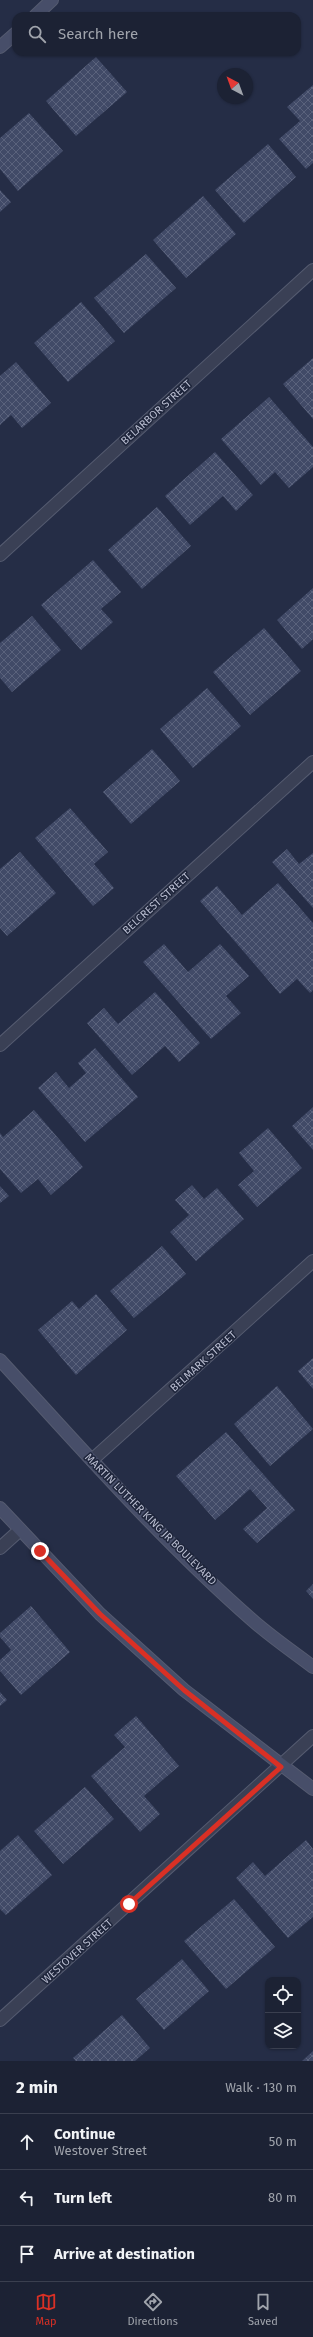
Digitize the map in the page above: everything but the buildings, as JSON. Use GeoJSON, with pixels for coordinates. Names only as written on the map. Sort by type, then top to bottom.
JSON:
{"type":"FeatureCollection","features":[{"type":"Feature","properties":{"kind":"main road"},"geometry":{"type":"LineString","coordinates":[[39,12],[52,0]]}},
{"type":"Feature","properties":{"kind":"main road"},"geometry":{"type":"LineString","coordinates":[[0,47],[12,36]]}},
{"type":"Feature","properties":{"kind":"main road","name":"MARTIN LUTHER KING JR BOULEVARD"},"geometry":{"type":"LineString","coordinates":[[0,1360],[92,1460],[180,1551],[251,1619],[313,1667]]}},
{"type":"Feature","properties":{"kind":"main road"},"geometry":{"type":"LineString","coordinates":[[0,1508],[100,1614],[184,1690],[281,1767],[313,1790]]}},
{"type":"Feature","properties":{"kind":"street","name":"BELARBOR STREET"},"geometry":{"type":"LineString","coordinates":[[0,555],[313,270]]}},
{"type":"Feature","properties":{"kind":"street","name":"BELCREST STREET"},"geometry":{"type":"LineString","coordinates":[[0,1045],[313,762]]}},
{"type":"Feature","properties":{"kind":"street","name":"BELMARK STREET"},"geometry":{"type":"LineString","coordinates":[[92,1460],[313,1261]]}},
{"type":"Feature","properties":{"kind":"street"},"geometry":{"type":"LineString","coordinates":[[0,1548],[20,1530]]}},
{"type":"Feature","properties":{"kind":"street","name":"WESTOVER STREET"},"geometry":{"type":"LineString","coordinates":[[0,2020],[281,1767],[313,1736]]}},
{"type":"Feature","properties":{"kind":"route"},"geometry":{"type":"LineString","coordinates":[[40,1551],[100,1614],[184,1690],[281,1767],[129,1904]]}}]}
